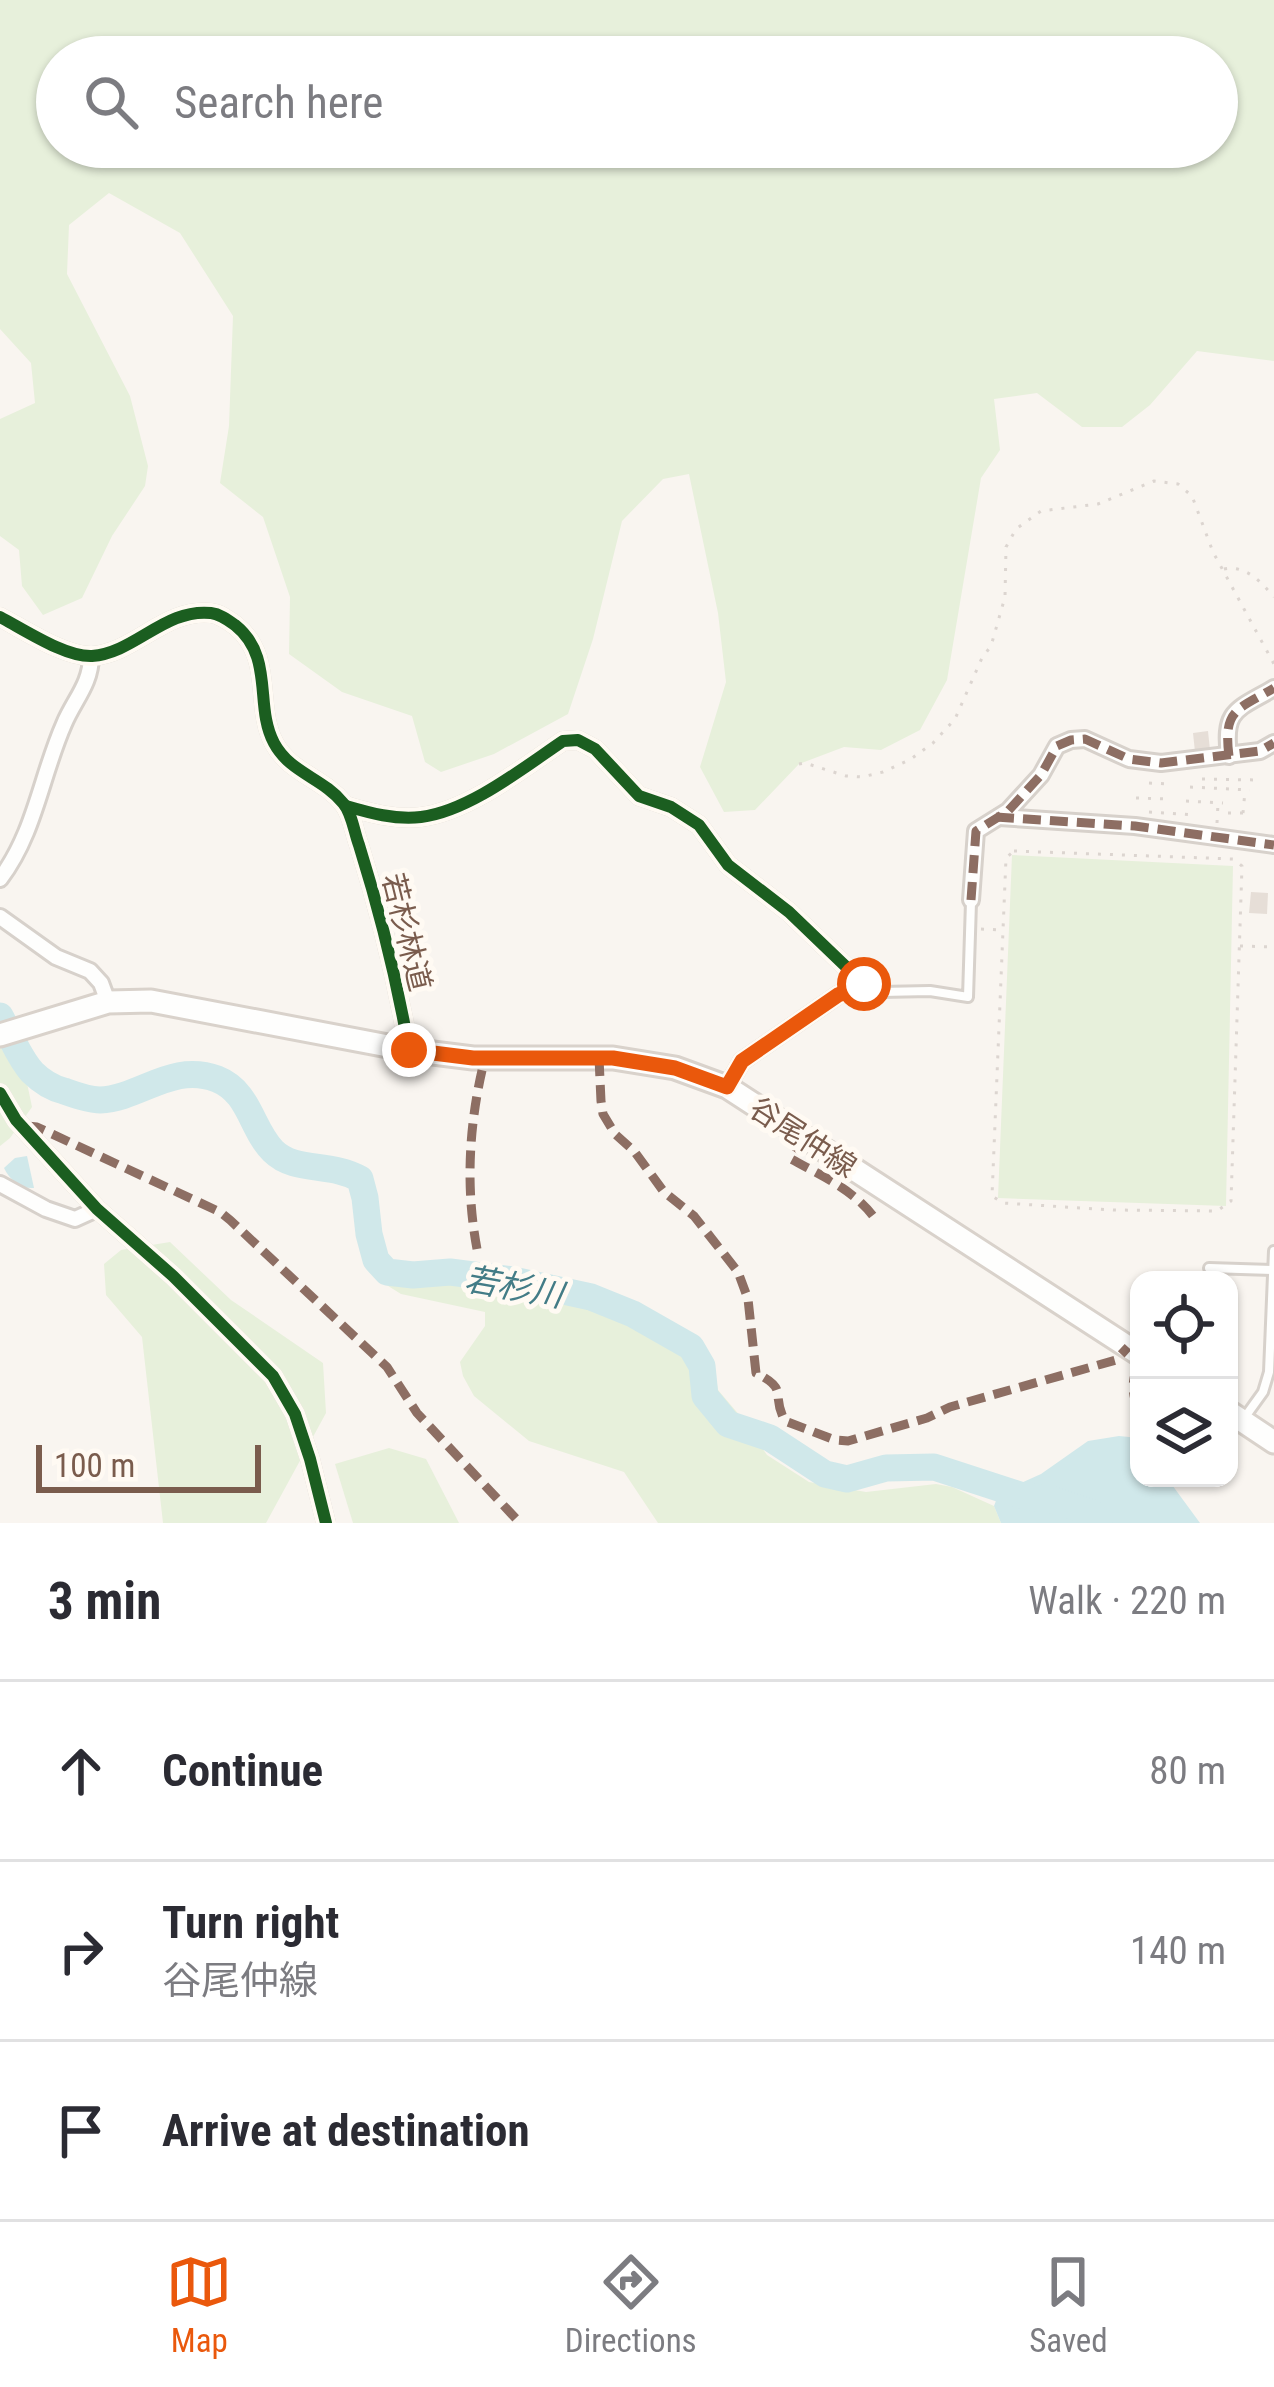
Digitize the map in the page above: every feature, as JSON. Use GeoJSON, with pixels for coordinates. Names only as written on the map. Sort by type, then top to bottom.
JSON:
{"type":"FeatureCollection","features":[{"type":"Feature","properties":{"kind":"main road","name":"谷尾仲線"},"geometry":{"type":"LineString","coordinates":[[0,1035],[108,1002],[151,1000],[409,1050],[473,1058],[613,1058],[675,1068],[727,1087],[1130,1348]]}},
{"type":"Feature","properties":{"kind":"main road"},"geometry":{"type":"LineString","coordinates":[[1238,1418],[1274,1442]]}},
{"type":"Feature","properties":{"kind":"street"},"geometry":{"type":"LineString","coordinates":[[0,617],[66,651],[91,656],[189,614],[215,613],[247,635],[259,659],[272,740],[284,758],[346,806],[371,814],[421,817],[455,809],[562,741],[578,740],[595,749],[638,796],[671,807],[699,825],[728,865],[788,912],[864,984],[838,995],[742,1061],[727,1087]]}},
{"type":"Feature","properties":{"kind":"street"},"geometry":{"type":"LineString","coordinates":[[0,879],[28,833],[65,720],[89,677],[91,656]]}},
{"type":"Feature","properties":{"kind":"street"},"geometry":{"type":"LineString","coordinates":[[1229,756],[1228,722],[1236,710],[1274,688]]}},
{"type":"Feature","properties":{"kind":"street"},"geometry":{"type":"LineString","coordinates":[[971,900],[976,831],[1008,811],[1041,775],[1057,746],[1085,739],[1140,761],[1161,763],[1260,752],[1274,743]]}},
{"type":"Feature","properties":{"kind":"street","name":"若杉林道"},"geometry":{"type":"LineString","coordinates":[[346,806],[370,880],[409,1050]]}},
{"type":"Feature","properties":{"kind":"street"},"geometry":{"type":"LineString","coordinates":[[996,817],[1135,826],[1274,845]]}},
{"type":"Feature","properties":{"kind":"street"},"geometry":{"type":"LineString","coordinates":[[0,917],[56,957],[90,971],[108,1002]]}},
{"type":"Feature","properties":{"kind":"street"},"geometry":{"type":"LineString","coordinates":[[0,1093],[16,1120],[97,1209],[173,1276],[273,1376],[295,1414],[326,1523]]}},
{"type":"Feature","properties":{"kind":"street"},"geometry":{"type":"LineString","coordinates":[[0,1184],[75,1219],[97,1209]]}},
{"type":"Feature","properties":{"kind":"lane"},"geometry":{"type":"LineString","coordinates":[[864,984],[881,992],[930,991],[968,998],[971,900]]}},
{"type":"Feature","properties":{"kind":"lane"},"geometry":{"type":"LineString","coordinates":[[1238,1415],[1263,1392],[1269,1372],[1274,1251]]}},
{"type":"Feature","properties":{"kind":"lane"},"geometry":{"type":"LineString","coordinates":[[1209,1268],[1274,1270]]}},
{"type":"Feature","properties":{"kind":"path"},"geometry":{"type":"LineString","coordinates":[[799,764],[862,777],[911,759],[945,733],[996,630],[1005,597],[1005,559],[1016,529],[1035,514],[1098,503],[1154,481],[1170,481],[1192,496],[1222,569],[1274,664]]}},
{"type":"Feature","properties":{"kind":"path"},"geometry":{"type":"LineString","coordinates":[[1222,569],[1242,569],[1274,597]]}},
{"type":"Feature","properties":{"kind":"path"},"geometry":{"type":"LineString","coordinates":[[1150,783],[1166,784],[1163,775]]}},
{"type":"Feature","properties":{"kind":"path"},"geometry":{"type":"LineString","coordinates":[[1202,779],[1258,780]]}},
{"type":"Feature","properties":{"kind":"path"},"geometry":{"type":"LineString","coordinates":[[1225,789],[1226,779]]}},
{"type":"Feature","properties":{"kind":"path"},"geometry":{"type":"LineString","coordinates":[[1190,788],[1247,789],[1247,813],[1232,813],[1234,827]]}},
{"type":"Feature","properties":{"kind":"path"},"geometry":{"type":"LineString","coordinates":[[1204,788],[1204,802]]}},
{"type":"Feature","properties":{"kind":"path"},"geometry":{"type":"LineString","coordinates":[[1136,798],[1165,799],[1161,813]]}},
{"type":"Feature","properties":{"kind":"path"},"geometry":{"type":"LineString","coordinates":[[1145,799],[1144,812],[1161,813],[1193,814],[1189,801],[1220,803],[1216,825]]}},
{"type":"Feature","properties":{"kind":"path"},"geometry":{"type":"LineString","coordinates":[[1015,851],[1233,859],[1242,866],[1240,946],[1231,1201],[1217,1211],[1113,1210],[1003,1203],[992,1196],[1006,858],[1015,851]]}},
{"type":"Feature","properties":{"kind":"path"},"geometry":{"type":"LineString","coordinates":[[970,929],[1003,930]]}},
{"type":"Feature","properties":{"kind":"path"},"geometry":{"type":"LineString","coordinates":[[1240,946],[1274,947]]}},
{"type":"Feature","properties":{"kind":"green space"},"geometry":{"type":"Polygon","coordinates":[[[0,0],[1274,0],[1274,361],[1197,351],[1150,405],[1122,427],[1082,427],[1037,393],[994,399],[1000,450],[981,478],[947,680],[920,730],[881,750],[844,747],[799,764],[755,810],[724,812],[700,767],[726,682],[718,613],[689,474],[663,479],[622,521],[593,639],[568,714],[494,754],[441,772],[425,762],[412,716],[342,692],[289,654],[290,597],[263,517],[220,483],[229,426],[233,316],[180,233],[109,193],[69,225],[67,274],[130,396],[148,466],[145,486],[112,536],[82,598],[43,615],[22,586],[19,550],[0,536],[0,419],[35,403],[31,363],[0,329],[0,0]]]}},
{"type":"Feature","properties":{"kind":"green space"},"geometry":{"type":"Polygon","coordinates":[[[1012,855],[1233,866],[1226,1206],[998,1198],[1012,855]]]}},
{"type":"Feature","properties":{"kind":"green space"},"geometry":{"type":"Polygon","coordinates":[[[0,1047],[27,1083],[32,1107],[0,1146],[0,1047]]]}},
{"type":"Feature","properties":{"kind":"green space"},"geometry":{"type":"Polygon","coordinates":[[[170,1242],[231,1300],[323,1363],[326,1413],[266,1523],[163,1523],[142,1337],[106,1295],[104,1264],[121,1250],[170,1242]]]}},
{"type":"Feature","properties":{"kind":"green space"},"geometry":{"type":"Polygon","coordinates":[[[434,1262],[590,1288],[713,1362],[718,1390],[767,1455],[809,1482],[866,1492],[936,1484],[952,1487],[994,1506],[1001,1523],[658,1523],[624,1472],[529,1441],[474,1396],[460,1362],[485,1326],[485,1312],[401,1294],[385,1284],[434,1262]]]}},
{"type":"Feature","properties":{"kind":"green space"},"geometry":{"type":"Polygon","coordinates":[[[389,1448],[426,1459],[459,1523],[353,1523],[335,1464],[389,1448]]]}},
{"type":"Feature","properties":{"kind":"water"},"geometry":{"type":"Polygon","coordinates":[[[27,1156],[34,1188],[16,1183],[4,1168],[15,1158],[27,1156]]]}},
{"type":"Feature","properties":{"kind":"water"},"geometry":{"type":"Polygon","coordinates":[[[1130,1437],[1130,1487],[1174,1487],[1200,1523],[1001,1523],[994,1506],[999,1493],[1041,1474],[1088,1441],[1130,1437]]]}},
{"type":"Feature","properties":{"kind":"building"},"geometry":{"type":"Polygon","coordinates":[[[1208,731],[1210,750],[1195,752],[1193,733],[1208,731]]]}},
{"type":"Feature","properties":{"kind":"building"},"geometry":{"type":"Polygon","coordinates":[[[1251,892],[1268,893],[1267,914],[1249,913],[1251,892]]]}},
{"type":"Feature","properties":{"kind":"waterway","name":"若杉川"},"geometry":{"type":"LineString","coordinates":[[0,1016],[32,1072],[51,1086],[82,1097],[115,1098],[186,1075],[228,1085],[282,1158],[360,1179],[376,1260],[387,1272],[450,1272],[513,1280],[591,1297],[633,1314],[691,1347],[702,1366],[705,1396],[728,1424],[770,1438],[825,1474],[847,1479],[886,1468],[934,1467],[1092,1513],[1099,1523]]}},
{"type":"Feature","properties":{"kind":"marked path"},"geometry":{"type":"LineString","coordinates":[[1229,756],[1228,729],[1235,713],[1274,688]]}},
{"type":"Feature","properties":{"kind":"marked path"},"geometry":{"type":"LineString","coordinates":[[971,900],[976,831],[1008,811],[1041,775],[1057,746],[1085,739],[1129,759],[1161,763],[1260,751],[1274,743]]}},
{"type":"Feature","properties":{"kind":"marked path"},"geometry":{"type":"LineString","coordinates":[[996,817],[1135,826],[1274,845]]}},
{"type":"Feature","properties":{"kind":"marked path"},"geometry":{"type":"LineString","coordinates":[[477,1249],[470,1153],[485,1058]]}},
{"type":"Feature","properties":{"kind":"marked path"},"geometry":{"type":"LineString","coordinates":[[599,1058],[603,1114],[615,1134],[664,1192],[694,1216],[738,1272],[748,1299],[756,1373],[776,1388],[785,1421],[848,1441],[1116,1360],[1128,1347]]}},
{"type":"Feature","properties":{"kind":"marked path"},"geometry":{"type":"LineString","coordinates":[[27,1126],[230,1220],[387,1367],[417,1413],[520,1523]]}},
{"type":"Feature","properties":{"kind":"marked path"},"geometry":{"type":"LineString","coordinates":[[806,1138],[791,1159],[848,1192],[876,1220]]}},
{"type":"Feature","properties":{"kind":"cycle path"},"geometry":{"type":"LineString","coordinates":[[0,617],[45,642],[92,656],[194,613],[211,613],[235,625],[247,638],[260,667],[274,743],[289,762],[335,794],[351,817],[409,1050]]}},
{"type":"Feature","properties":{"kind":"cycle path"},"geometry":{"type":"LineString","coordinates":[[346,806],[402,818],[439,813],[495,787],[563,741],[578,740],[595,749],[639,796],[671,807],[699,825],[728,865],[789,912],[864,984],[838,995],[742,1061],[727,1087]]}},
{"type":"Feature","properties":{"kind":"cycle path"},"geometry":{"type":"LineString","coordinates":[[0,1093],[16,1120],[97,1209],[173,1276],[273,1376],[295,1414],[326,1523]]}},
{"type":"Feature","properties":{"kind":"route"},"geometry":{"type":"LineString","coordinates":[[409,1050],[473,1058],[613,1058],[675,1068],[727,1087],[742,1061],[838,995],[864,984]]}}]}
